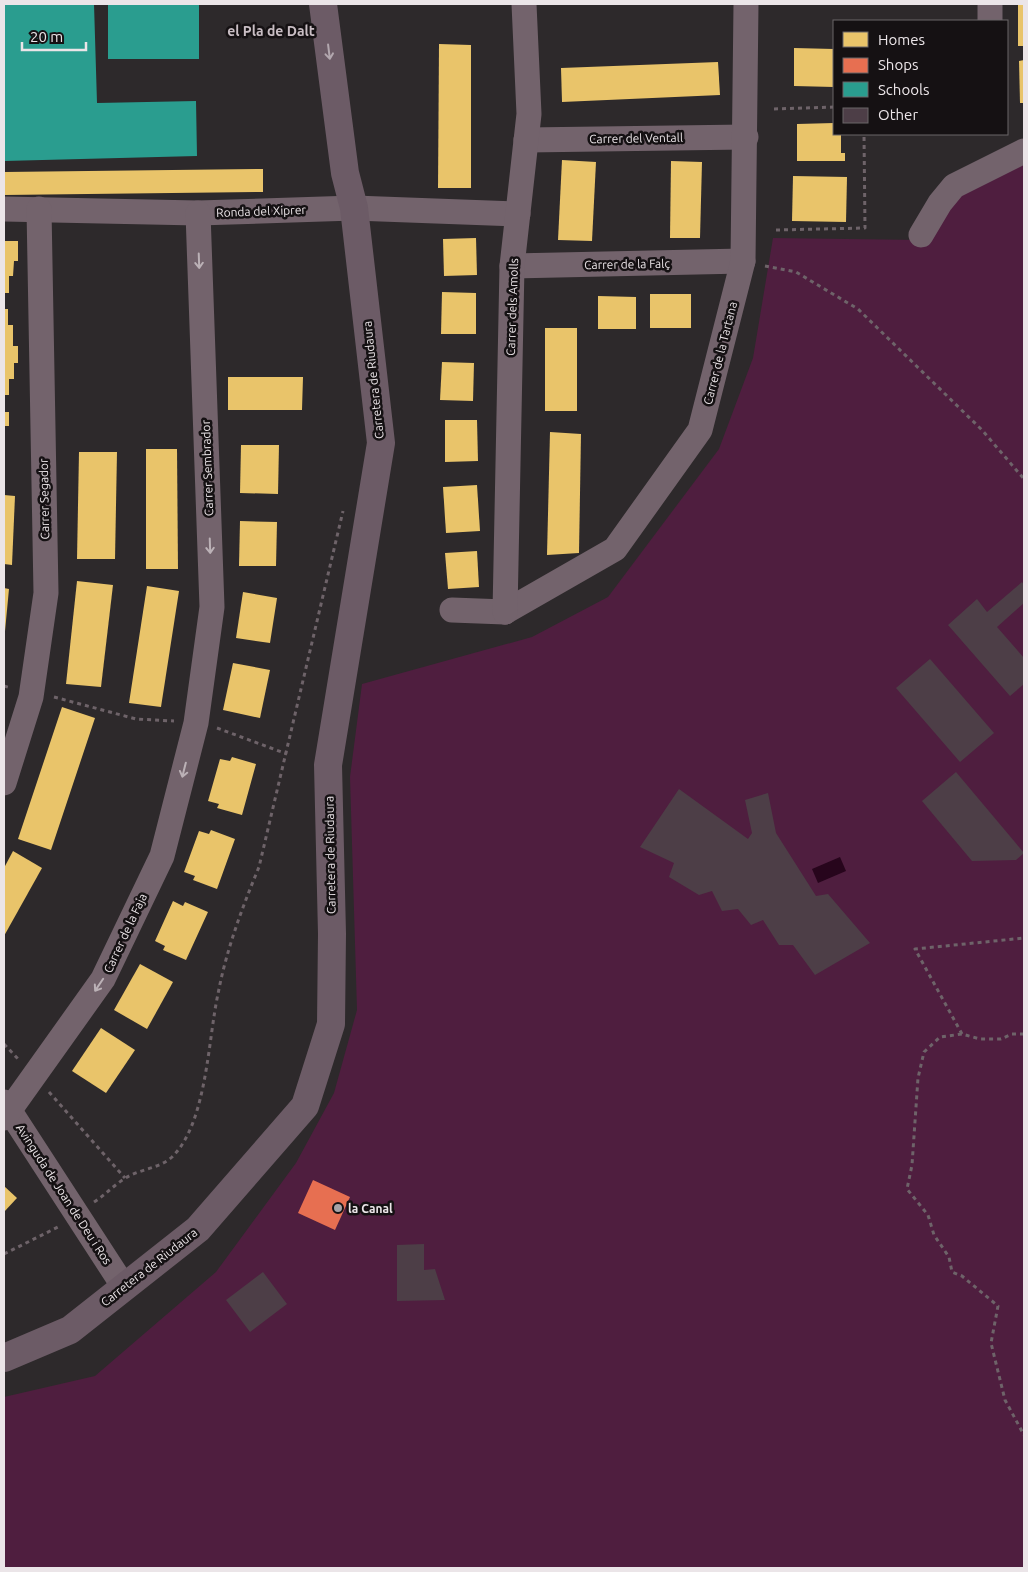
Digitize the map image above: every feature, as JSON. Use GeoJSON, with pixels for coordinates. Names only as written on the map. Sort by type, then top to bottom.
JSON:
{"type":"FeatureCollection","features":[{"type":"Feature","properties":{"kind":"street","name":"Carretera de Riudaura"},"geometry":{"type":"LineString","coordinates":[[4,1358],[70,1330],[198,1229],[305,1106],[331,1024],[332,934],[328,765],[381,443],[354,208],[345,173],[323,4]]}},
{"type":"Feature","properties":{"kind":"street","name":"Carretera de Riudaura"},"geometry":{"type":"LineString","coordinates":[[339,4],[350,65],[357,160],[357,195],[354,208]]}},
{"type":"Feature","properties":{"kind":"street","name":"Carrer dels Amolls"},"geometry":{"type":"LineString","coordinates":[[505,612],[512,266],[529,114],[524,4]]}},
{"type":"Feature","properties":{"kind":"street","name":"Carrer de la Tartana"},"geometry":{"type":"LineString","coordinates":[[505,612],[616,549],[700,430],[743,262],[746,137],[746,4]]}},
{"type":"Feature","properties":{"kind":"street"},"geometry":{"type":"LineString","coordinates":[[990,4],[990,20]]}},
{"type":"Feature","properties":{"kind":"street","name":"Carrer del Ventall"},"geometry":{"type":"LineString","coordinates":[[526,140],[746,137]]}},
{"type":"Feature","properties":{"kind":"street"},"geometry":{"type":"LineString","coordinates":[[921,235],[940,203],[954,186],[1024,152]]}},
{"type":"Feature","properties":{"kind":"street","name":"Ronda del Xiprer"},"geometry":{"type":"LineString","coordinates":[[4,209],[198,213],[354,208],[518,214]]}},
{"type":"Feature","properties":{"kind":"street","name":"Carrer Segador"},"geometry":{"type":"LineString","coordinates":[[4,783],[31,696],[46,593],[39,209]]}},
{"type":"Feature","properties":{"kind":"street","name":"Carrer Sembrador"},"geometry":{"type":"LineString","coordinates":[[196,723],[212,606],[198,213]]}},
{"type":"Feature","properties":{"kind":"street","name":"Carrer de la Falç"},"geometry":{"type":"LineString","coordinates":[[512,266],[743,262]]}},
{"type":"Feature","properties":{"kind":"street"},"geometry":{"type":"LineString","coordinates":[[452,610],[505,612]]}},
{"type":"Feature","properties":{"kind":"street","name":"Carrer de la Faja"},"geometry":{"type":"LineString","coordinates":[[6,1110],[103,979],[133,918],[162,856],[196,723]]}},
{"type":"Feature","properties":{"kind":"street","name":"Avinguda de Joan de Deu i Ros"},"geometry":{"type":"LineString","coordinates":[[6,1110],[124,1287]]}},
{"type":"Feature","properties":{"kind":"path"},"geometry":{"type":"LineString","coordinates":[[774,108],[833,107]]}},
{"type":"Feature","properties":{"kind":"path"},"geometry":{"type":"LineString","coordinates":[[776,230],[865,228],[864,135]]}},
{"type":"Feature","properties":{"kind":"path"},"geometry":{"type":"LineString","coordinates":[[743,262],[796,272],[858,310],[982,430],[1024,479]]}},
{"type":"Feature","properties":{"kind":"path"},"geometry":{"type":"LineString","coordinates":[[89,1206],[125,1178],[152,1168],[172,1157],[184,1139],[192,1120],[206,1073],[217,995],[224,966],[259,867],[345,503]]}},
{"type":"Feature","properties":{"kind":"path"},"geometry":{"type":"LineString","coordinates":[[4,686],[16,689]]}},
{"type":"Feature","properties":{"kind":"path"},"geometry":{"type":"LineString","coordinates":[[51,696],[136,719],[196,723],[240,735],[287,754]]}},
{"type":"Feature","properties":{"kind":"path"},"geometry":{"type":"LineString","coordinates":[[962,1034],[915,949],[1024,938]]}},
{"type":"Feature","properties":{"kind":"path"},"geometry":{"type":"LineString","coordinates":[[1024,1034],[1012,1034],[1000,1039],[980,1039],[962,1034],[940,1037],[924,1052],[918,1078],[912,1164],[907,1189],[928,1215],[934,1235],[949,1257],[952,1272],[962,1276],[998,1306],[991,1343],[1005,1400],[1024,1434]]}},
{"type":"Feature","properties":{"kind":"path"},"geometry":{"type":"LineString","coordinates":[[4,1044],[24,1065]]}},
{"type":"Feature","properties":{"kind":"path"},"geometry":{"type":"LineString","coordinates":[[44,1086],[125,1178]]}},
{"type":"Feature","properties":{"kind":"path"},"geometry":{"type":"LineString","coordinates":[[4,1254],[60,1225]]}},
{"type":"Feature","properties":{"kind":"shaded area"},"geometry":{"type":"Polygon","coordinates":[[[1024,150],[1024,1568],[4,1568],[4,1397],[95,1376],[216,1272],[296,1163],[334,1093],[357,1010],[350,777],[362,684],[532,637],[608,597],[719,449],[753,358],[773,238],[920,240],[962,180],[1024,150]]]}},
{"type":"Feature","properties":{"kind":"shaded area"},"geometry":{"type":"Polygon","coordinates":[[[840,857],[846,871],[818,883],[812,869],[840,857]]]}},
{"type":"Feature","properties":{"kind":"building: Homes"},"geometry":{"type":"Polygon","coordinates":[[[1018,4],[1024,4],[1024,46],[1018,46],[1018,4]]]}},
{"type":"Feature","properties":{"kind":"building: Homes"},"geometry":{"type":"Polygon","coordinates":[[[439,44],[471,45],[471,188],[438,188],[439,44]]]}},
{"type":"Feature","properties":{"kind":"building: Homes"},"geometry":{"type":"Polygon","coordinates":[[[794,48],[833,49],[833,87],[794,86],[794,48]]]}},
{"type":"Feature","properties":{"kind":"building: Homes"},"geometry":{"type":"Polygon","coordinates":[[[1024,60],[1024,103],[1020,103],[1019,61],[1024,60]]]}},
{"type":"Feature","properties":{"kind":"building: Homes"},"geometry":{"type":"Polygon","coordinates":[[[718,62],[720,95],[562,102],[561,68],[718,62]]]}},
{"type":"Feature","properties":{"kind":"building: Homes"},"geometry":{"type":"Polygon","coordinates":[[[833,123],[833,135],[841,135],[841,153],[845,153],[845,161],[797,161],[797,124],[833,123]]]}},
{"type":"Feature","properties":{"kind":"building: Homes"},"geometry":{"type":"Polygon","coordinates":[[[562,160],[596,162],[592,241],[558,240],[562,160]]]}},
{"type":"Feature","properties":{"kind":"building: Homes"},"geometry":{"type":"Polygon","coordinates":[[[671,161],[702,162],[700,238],[670,238],[671,161]]]}},
{"type":"Feature","properties":{"kind":"building: Homes"},"geometry":{"type":"Polygon","coordinates":[[[263,169],[263,192],[4,195],[4,172],[263,169]]]}},
{"type":"Feature","properties":{"kind":"building: Homes"},"geometry":{"type":"Polygon","coordinates":[[[793,176],[847,177],[846,222],[792,221],[793,176]]]}},
{"type":"Feature","properties":{"kind":"building: Homes"},"geometry":{"type":"Polygon","coordinates":[[[476,238],[477,275],[444,276],[443,239],[476,238]]]}},
{"type":"Feature","properties":{"kind":"building: Homes"},"geometry":{"type":"Polygon","coordinates":[[[4,241],[18,241],[18,261],[14,261],[13,276],[9,276],[9,293],[4,293],[4,241]]]}},
{"type":"Feature","properties":{"kind":"building: Homes"},"geometry":{"type":"Polygon","coordinates":[[[442,292],[476,293],[476,334],[441,334],[442,292]]]}},
{"type":"Feature","properties":{"kind":"building: Homes"},"geometry":{"type":"Polygon","coordinates":[[[650,294],[691,294],[691,328],[650,328],[650,294]]]}},
{"type":"Feature","properties":{"kind":"building: Homes"},"geometry":{"type":"Polygon","coordinates":[[[598,296],[636,297],[636,329],[598,329],[598,296]]]}},
{"type":"Feature","properties":{"kind":"building: Homes"},"geometry":{"type":"Polygon","coordinates":[[[4,309],[8,309],[8,325],[13,325],[13,346],[18,346],[18,363],[14,363],[14,379],[9,379],[9,395],[4,395],[4,309]]]}},
{"type":"Feature","properties":{"kind":"building: Homes"},"geometry":{"type":"Polygon","coordinates":[[[545,328],[577,328],[577,411],[545,411],[545,328]]]}},
{"type":"Feature","properties":{"kind":"building: Homes"},"geometry":{"type":"Polygon","coordinates":[[[442,362],[474,363],[473,401],[440,400],[442,362]]]}},
{"type":"Feature","properties":{"kind":"building: Homes"},"geometry":{"type":"Polygon","coordinates":[[[228,377],[303,377],[302,410],[228,410],[228,377]]]}},
{"type":"Feature","properties":{"kind":"building: Homes"},"geometry":{"type":"Polygon","coordinates":[[[4,412],[9,412],[9,426],[4,426],[4,412]]]}},
{"type":"Feature","properties":{"kind":"building: Homes"},"geometry":{"type":"Polygon","coordinates":[[[445,420],[477,420],[478,461],[445,462],[445,420]]]}},
{"type":"Feature","properties":{"kind":"building: Homes"},"geometry":{"type":"Polygon","coordinates":[[[550,432],[581,434],[579,553],[547,555],[550,432]]]}},
{"type":"Feature","properties":{"kind":"building: Homes"},"geometry":{"type":"Polygon","coordinates":[[[241,445],[279,445],[278,494],[240,493],[241,445]]]}},
{"type":"Feature","properties":{"kind":"building: Homes"},"geometry":{"type":"Polygon","coordinates":[[[146,449],[177,449],[178,569],[146,569],[146,449]]]}},
{"type":"Feature","properties":{"kind":"building: Homes"},"geometry":{"type":"Polygon","coordinates":[[[79,452],[117,452],[115,559],[77,559],[79,452]]]}},
{"type":"Feature","properties":{"kind":"building: Homes"},"geometry":{"type":"Polygon","coordinates":[[[477,485],[480,531],[446,533],[443,487],[477,485]]]}},
{"type":"Feature","properties":{"kind":"building: Homes"},"geometry":{"type":"Polygon","coordinates":[[[4,495],[15,496],[12,565],[4,564],[4,495]]]}},
{"type":"Feature","properties":{"kind":"building: Homes"},"geometry":{"type":"Polygon","coordinates":[[[240,521],[277,522],[276,566],[239,566],[240,521]]]}},
{"type":"Feature","properties":{"kind":"building: Homes"},"geometry":{"type":"Polygon","coordinates":[[[477,551],[479,587],[448,589],[445,553],[477,551]]]}},
{"type":"Feature","properties":{"kind":"building: Homes"},"geometry":{"type":"Polygon","coordinates":[[[77,581],[113,585],[101,687],[66,684],[77,581]]]}},
{"type":"Feature","properties":{"kind":"building: Homes"},"geometry":{"type":"Polygon","coordinates":[[[147,586],[179,591],[161,707],[129,703],[147,586]]]}},
{"type":"Feature","properties":{"kind":"building: Homes"},"geometry":{"type":"Polygon","coordinates":[[[4,588],[9,589],[5,631],[4,631],[4,588]]]}},
{"type":"Feature","properties":{"kind":"building: Homes"},"geometry":{"type":"Polygon","coordinates":[[[243,592],[277,598],[270,643],[236,638],[243,592]]]}},
{"type":"Feature","properties":{"kind":"building: Homes"},"geometry":{"type":"Polygon","coordinates":[[[233,663],[270,670],[260,718],[223,710],[233,663]]]}},
{"type":"Feature","properties":{"kind":"building: Homes"},"geometry":{"type":"Polygon","coordinates":[[[62,707],[95,718],[51,850],[18,839],[62,707]]]}},
{"type":"Feature","properties":{"kind":"building: Homes"},"geometry":{"type":"Polygon","coordinates":[[[232,757],[256,764],[242,815],[217,808],[219,804],[208,801],[220,759],[230,761],[232,757]]]}},
{"type":"Feature","properties":{"kind":"building: Homes"},"geometry":{"type":"Polygon","coordinates":[[[211,830],[235,839],[217,889],[193,880],[195,876],[184,872],[199,831],[209,834],[211,830]]]}},
{"type":"Feature","properties":{"kind":"building: Homes"},"geometry":{"type":"Polygon","coordinates":[[[13,851],[42,868],[4,936],[4,868],[13,851]]]}},
{"type":"Feature","properties":{"kind":"building: Homes"},"geometry":{"type":"Polygon","coordinates":[[[173,901],[183,906],[185,902],[208,912],[186,960],[163,950],[165,946],[155,941],[173,901]]]}},
{"type":"Feature","properties":{"kind":"building: Homes"},"geometry":{"type":"Polygon","coordinates":[[[140,964],[173,982],[147,1029],[114,1010],[140,964]]]}},
{"type":"Feature","properties":{"kind":"building: Homes"},"geometry":{"type":"Polygon","coordinates":[[[101,1028],[135,1050],[106,1093],[72,1071],[101,1028]]]}},
{"type":"Feature","properties":{"kind":"building: Homes"},"geometry":{"type":"Polygon","coordinates":[[[4,1186],[17,1198],[4,1212],[4,1186]]]}},
{"type":"Feature","properties":{"kind":"building: Shops"},"geometry":{"type":"Polygon","coordinates":[[[313,1180],[350,1197],[335,1230],[298,1213],[313,1180]]]}},
{"type":"Feature","properties":{"kind":"building: Schools"},"geometry":{"type":"Polygon","coordinates":[[[4,4],[94,4],[97,103],[196,101],[197,156],[4,161],[4,4]]]}},
{"type":"Feature","properties":{"kind":"building: Schools"},"geometry":{"type":"Polygon","coordinates":[[[108,4],[199,4],[199,59],[108,59],[108,4]]]}},
{"type":"Feature","properties":{"kind":"building: Other"},"geometry":{"type":"Polygon","coordinates":[[[1022,582],[1024,585],[1024,603],[997,627],[1024,658],[1024,684],[1010,696],[948,625],[977,599],[987,612],[1022,582]]]}},
{"type":"Feature","properties":{"kind":"building: Other"},"geometry":{"type":"Polygon","coordinates":[[[930,659],[994,733],[960,762],[896,688],[930,659]]]}},
{"type":"Feature","properties":{"kind":"building: Other"},"geometry":{"type":"Polygon","coordinates":[[[956,772],[1024,853],[1016,860],[972,861],[922,801],[956,772]]]}},
{"type":"Feature","properties":{"kind":"building: Other"},"geometry":{"type":"Polygon","coordinates":[[[679,789],[748,839],[752,833],[745,800],[768,793],[776,833],[816,896],[828,894],[870,943],[815,975],[793,945],[779,945],[763,920],[751,925],[738,909],[722,911],[712,891],[699,895],[669,877],[674,863],[640,847],[679,789]]]}},
{"type":"Feature","properties":{"kind":"building: Other"},"geometry":{"type":"Polygon","coordinates":[[[424,1244],[424,1270],[435,1269],[445,1300],[397,1301],[397,1245],[424,1244]]]}},
{"type":"Feature","properties":{"kind":"building: Other"},"geometry":{"type":"Polygon","coordinates":[[[263,1272],[287,1304],[250,1332],[226,1300],[263,1272]]]}},
{"type":"Feature","properties":{"kind":"place","name":"la Canal"},"geometry":{"type":"Point","coordinates":[338,1208]}},
{"type":"Feature","properties":{"kind":"district","name":"el Pla de Dalt"},"geometry":{"type":"Point","coordinates":[271,31]}}]}
